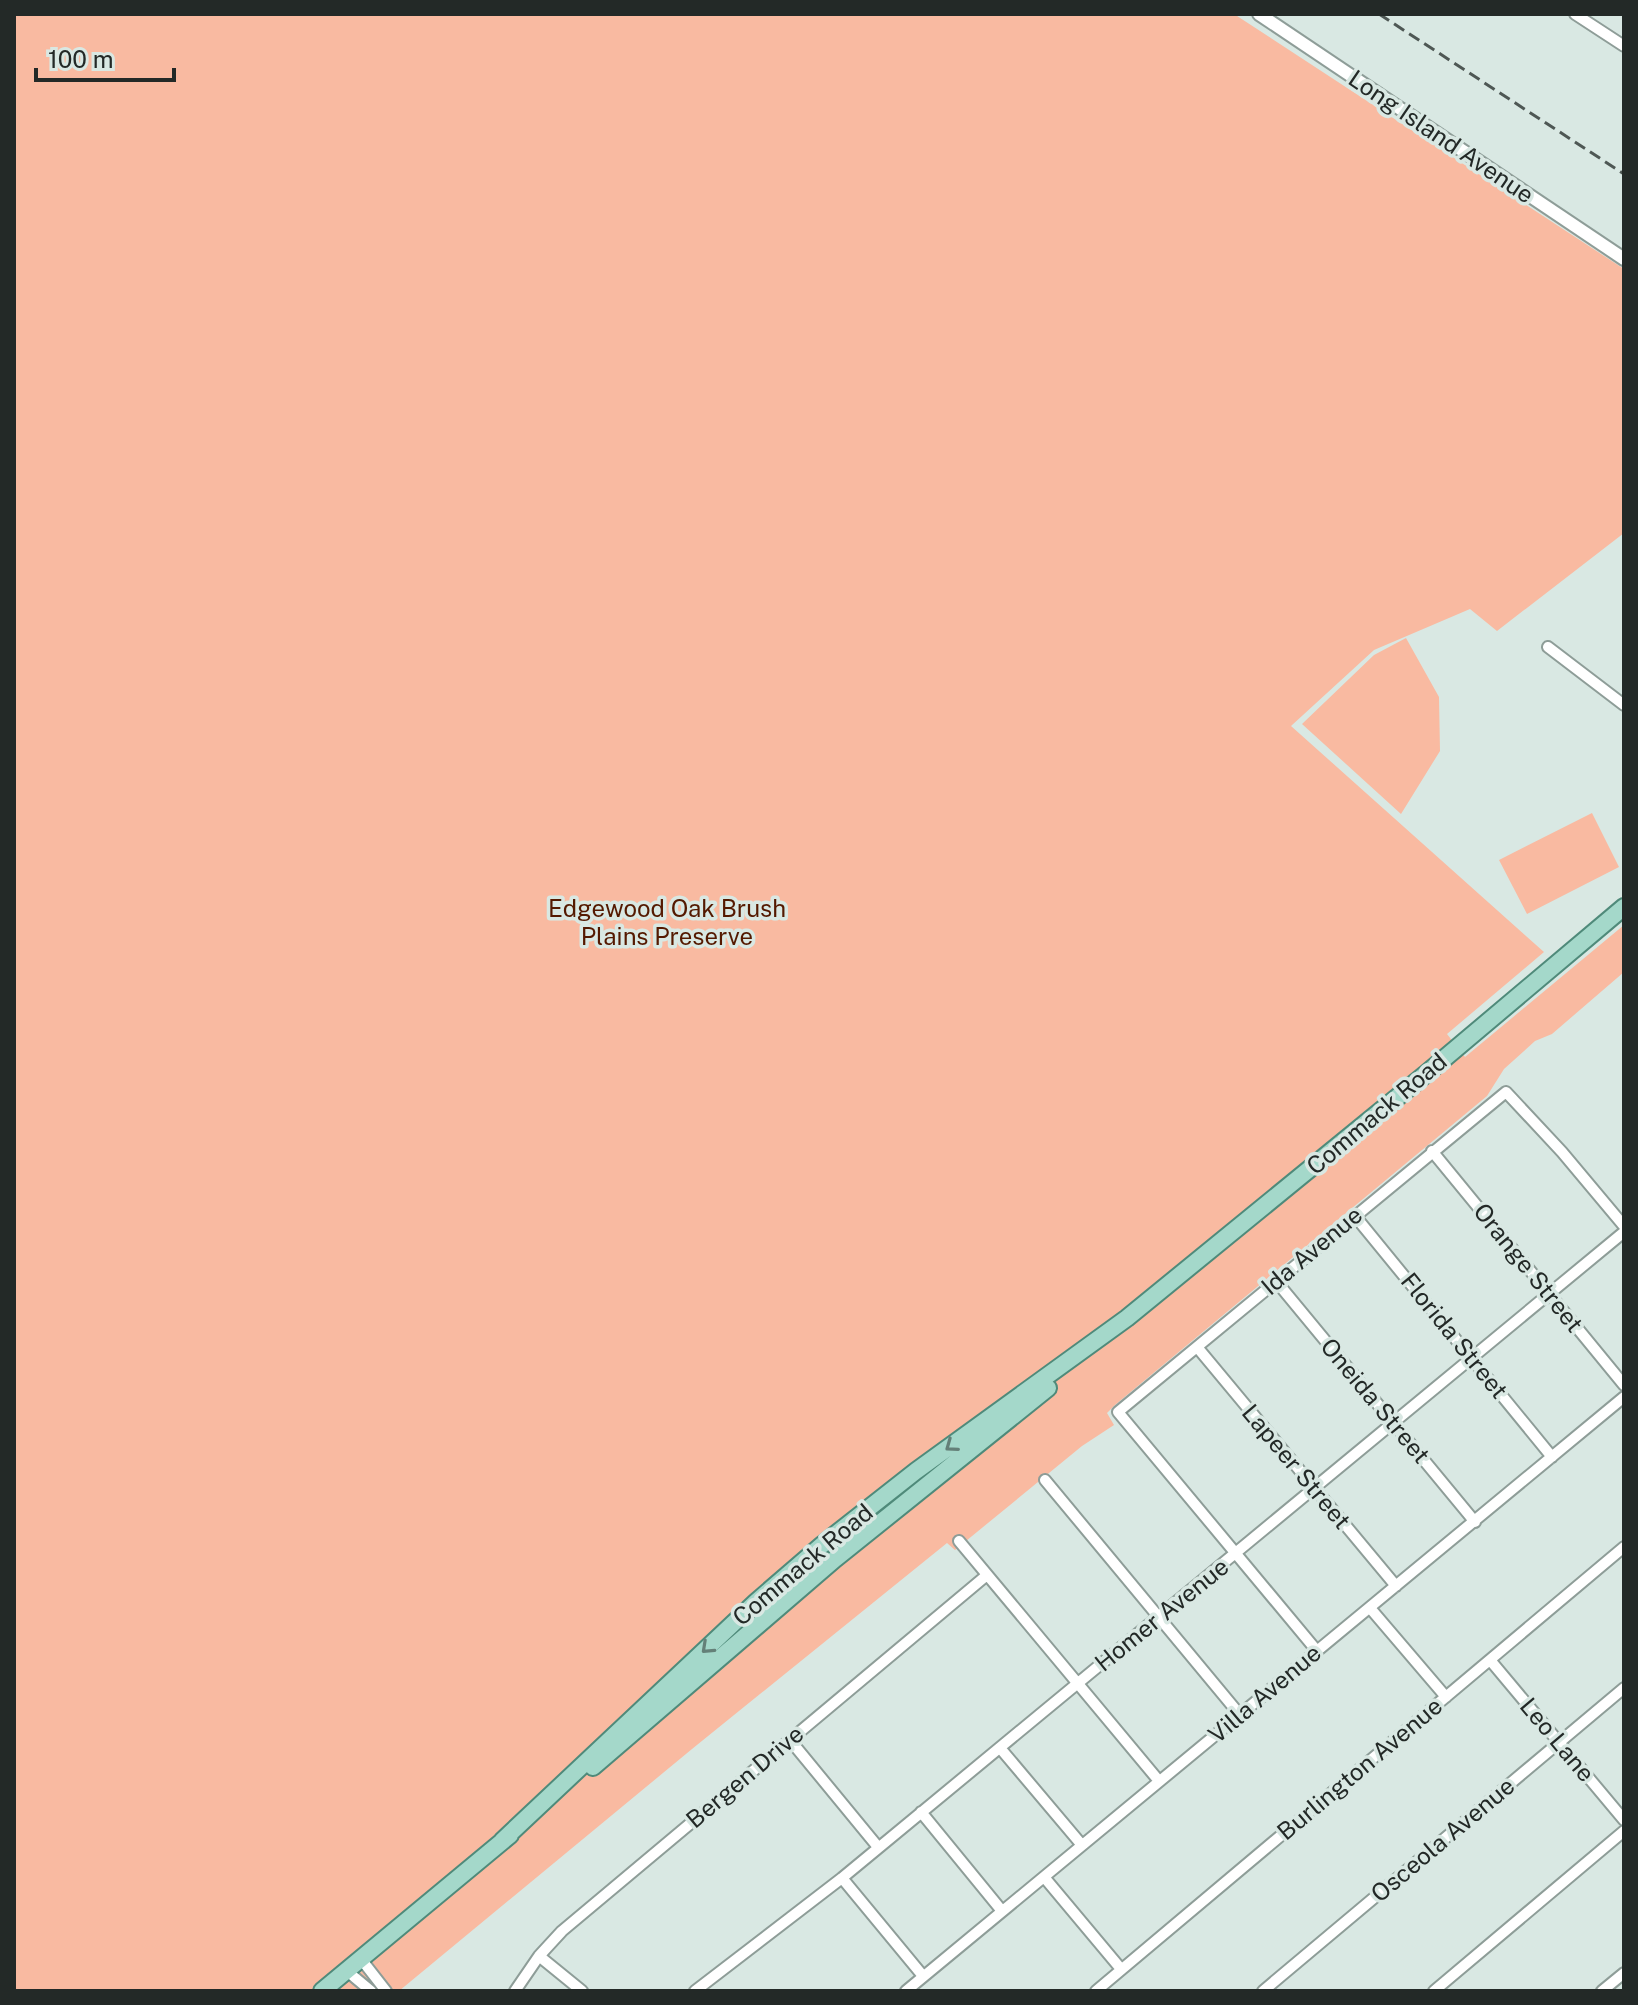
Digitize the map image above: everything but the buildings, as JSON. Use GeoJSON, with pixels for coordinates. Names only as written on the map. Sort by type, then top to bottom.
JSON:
{"type":"FeatureCollection","features":[{"type":"Feature","properties":{"kind":"main road","name":"Commack Road"},"geometry":{"type":"LineString","coordinates":[[322,1991],[622,1744],[835,1559],[1082,1360],[1127,1318],[1416,1083],[1624,907]]}},
{"type":"Feature","properties":{"kind":"street","name":"Long Island Avenue"},"geometry":{"type":"LineString","coordinates":[[1259,14],[1624,259]]}},
{"type":"Feature","properties":{"kind":"street"},"geometry":{"type":"LineString","coordinates":[[1575,14],[1624,46]]}},
{"type":"Feature","properties":{"kind":"street"},"geometry":{"type":"LineString","coordinates":[[1548,647],[1624,705]]}},
{"type":"Feature","properties":{"kind":"street","name":"Ida Avenue"},"geometry":{"type":"LineString","coordinates":[[1236,1554],[1118,1412],[1506,1092],[1562,1152],[1624,1229]]}},
{"type":"Feature","properties":{"kind":"street","name":"Orange Street"},"geometry":{"type":"LineString","coordinates":[[1432,1151],[1624,1385]]}},
{"type":"Feature","properties":{"kind":"street","name":"Florida Street"},"geometry":{"type":"LineString","coordinates":[[1355,1216],[1552,1457]]}},
{"type":"Feature","properties":{"kind":"street","name":"Homer Avenue"},"geometry":{"type":"LineString","coordinates":[[695,1991],[842,1878],[1624,1229]]}},
{"type":"Feature","properties":{"kind":"street","name":"Oneida Street"},"geometry":{"type":"LineString","coordinates":[[1276,1281],[1475,1522]]}},
{"type":"Feature","properties":{"kind":"street","name":"Lapeer Street"},"geometry":{"type":"LineString","coordinates":[[1197,1347],[1396,1586]]}},
{"type":"Feature","properties":{"kind":"street","name":"Villa Avenue"},"geometry":{"type":"LineString","coordinates":[[906,1991],[1624,1397]]}},
{"type":"Feature","properties":{"kind":"street"},"geometry":{"type":"LineString","coordinates":[[1045,1480],[1240,1715]]}},
{"type":"Feature","properties":{"kind":"street"},"geometry":{"type":"LineString","coordinates":[[959,1541],[1159,1781]]}},
{"type":"Feature","properties":{"kind":"street","name":"Burlington Avenue"},"geometry":{"type":"LineString","coordinates":[[1096,1991],[1624,1547]]}},
{"type":"Feature","properties":{"kind":"street"},"geometry":{"type":"LineString","coordinates":[[1236,1554],[1317,1651]]}},
{"type":"Feature","properties":{"kind":"street","name":"Bergen Drive"},"geometry":{"type":"LineString","coordinates":[[515,1991],[539,1956],[562,1931],[987,1575]]}},
{"type":"Feature","properties":{"kind":"street"},"geometry":{"type":"LineString","coordinates":[[1370,1608],[1446,1697]]}},
{"type":"Feature","properties":{"kind":"street","name":"Leo Lane"},"geometry":{"type":"LineString","coordinates":[[1490,1660],[1624,1820]]}},
{"type":"Feature","properties":{"kind":"street","name":"Osceola Avenue"},"geometry":{"type":"LineString","coordinates":[[1263,1991],[1624,1688]]}},
{"type":"Feature","properties":{"kind":"street"},"geometry":{"type":"LineString","coordinates":[[790,1740],[878,1847]]}},
{"type":"Feature","properties":{"kind":"street"},"geometry":{"type":"LineString","coordinates":[[1000,1748],[1081,1844]]}},
{"type":"Feature","properties":{"kind":"street"},"geometry":{"type":"LineString","coordinates":[[921,1812],[1002,1911]]}},
{"type":"Feature","properties":{"kind":"street"},"geometry":{"type":"LineString","coordinates":[[1434,1991],[1624,1831]]}},
{"type":"Feature","properties":{"kind":"street"},"geometry":{"type":"LineString","coordinates":[[1044,1877],[1121,1969]]}},
{"type":"Feature","properties":{"kind":"street"},"geometry":{"type":"LineString","coordinates":[[842,1878],[923,1976]]}},
{"type":"Feature","properties":{"kind":"street"},"geometry":{"type":"LineString","coordinates":[[539,1956],[582,1991]]}},
{"type":"Feature","properties":{"kind":"street"},"geometry":{"type":"LineString","coordinates":[[361,1959],[386,1991]]}},
{"type":"Feature","properties":{"kind":"street"},"geometry":{"type":"LineString","coordinates":[[347,1971],[371,1991]]}},
{"type":"Feature","properties":{"kind":"street"},"geometry":{"type":"LineString","coordinates":[[1602,1991],[1622,1978]]}},
{"type":"Feature","properties":{"kind":"green space","name":"Edgewood Oak Brush Plains Preserve"},"geometry":{"type":"Polygon","coordinates":[[[14,14],[1234,14],[1624,269],[1624,533],[1497,631],[1470,609],[1374,650],[1291,726],[1544,952],[1447,1034],[1465,1057],[1624,925],[1624,972],[1552,1034],[1535,1041],[1504,1069],[1487,1096],[1115,1405],[1107,1413],[1114,1425],[1082,1446],[955,1550],[947,1543],[399,1991],[14,1991],[14,14]]]}},
{"type":"Feature","properties":{"kind":"green space"},"geometry":{"type":"Polygon","coordinates":[[[1406,638],[1439,697],[1440,751],[1401,814],[1302,724],[1374,655],[1406,638]]]}},
{"type":"Feature","properties":{"kind":"green space"},"geometry":{"type":"Polygon","coordinates":[[[1592,813],[1619,867],[1527,914],[1499,860],[1592,813]]]}},
{"type":"Feature","properties":{"kind":"railway"},"geometry":{"type":"LineString","coordinates":[[1379,14],[1624,174]]}}]}
